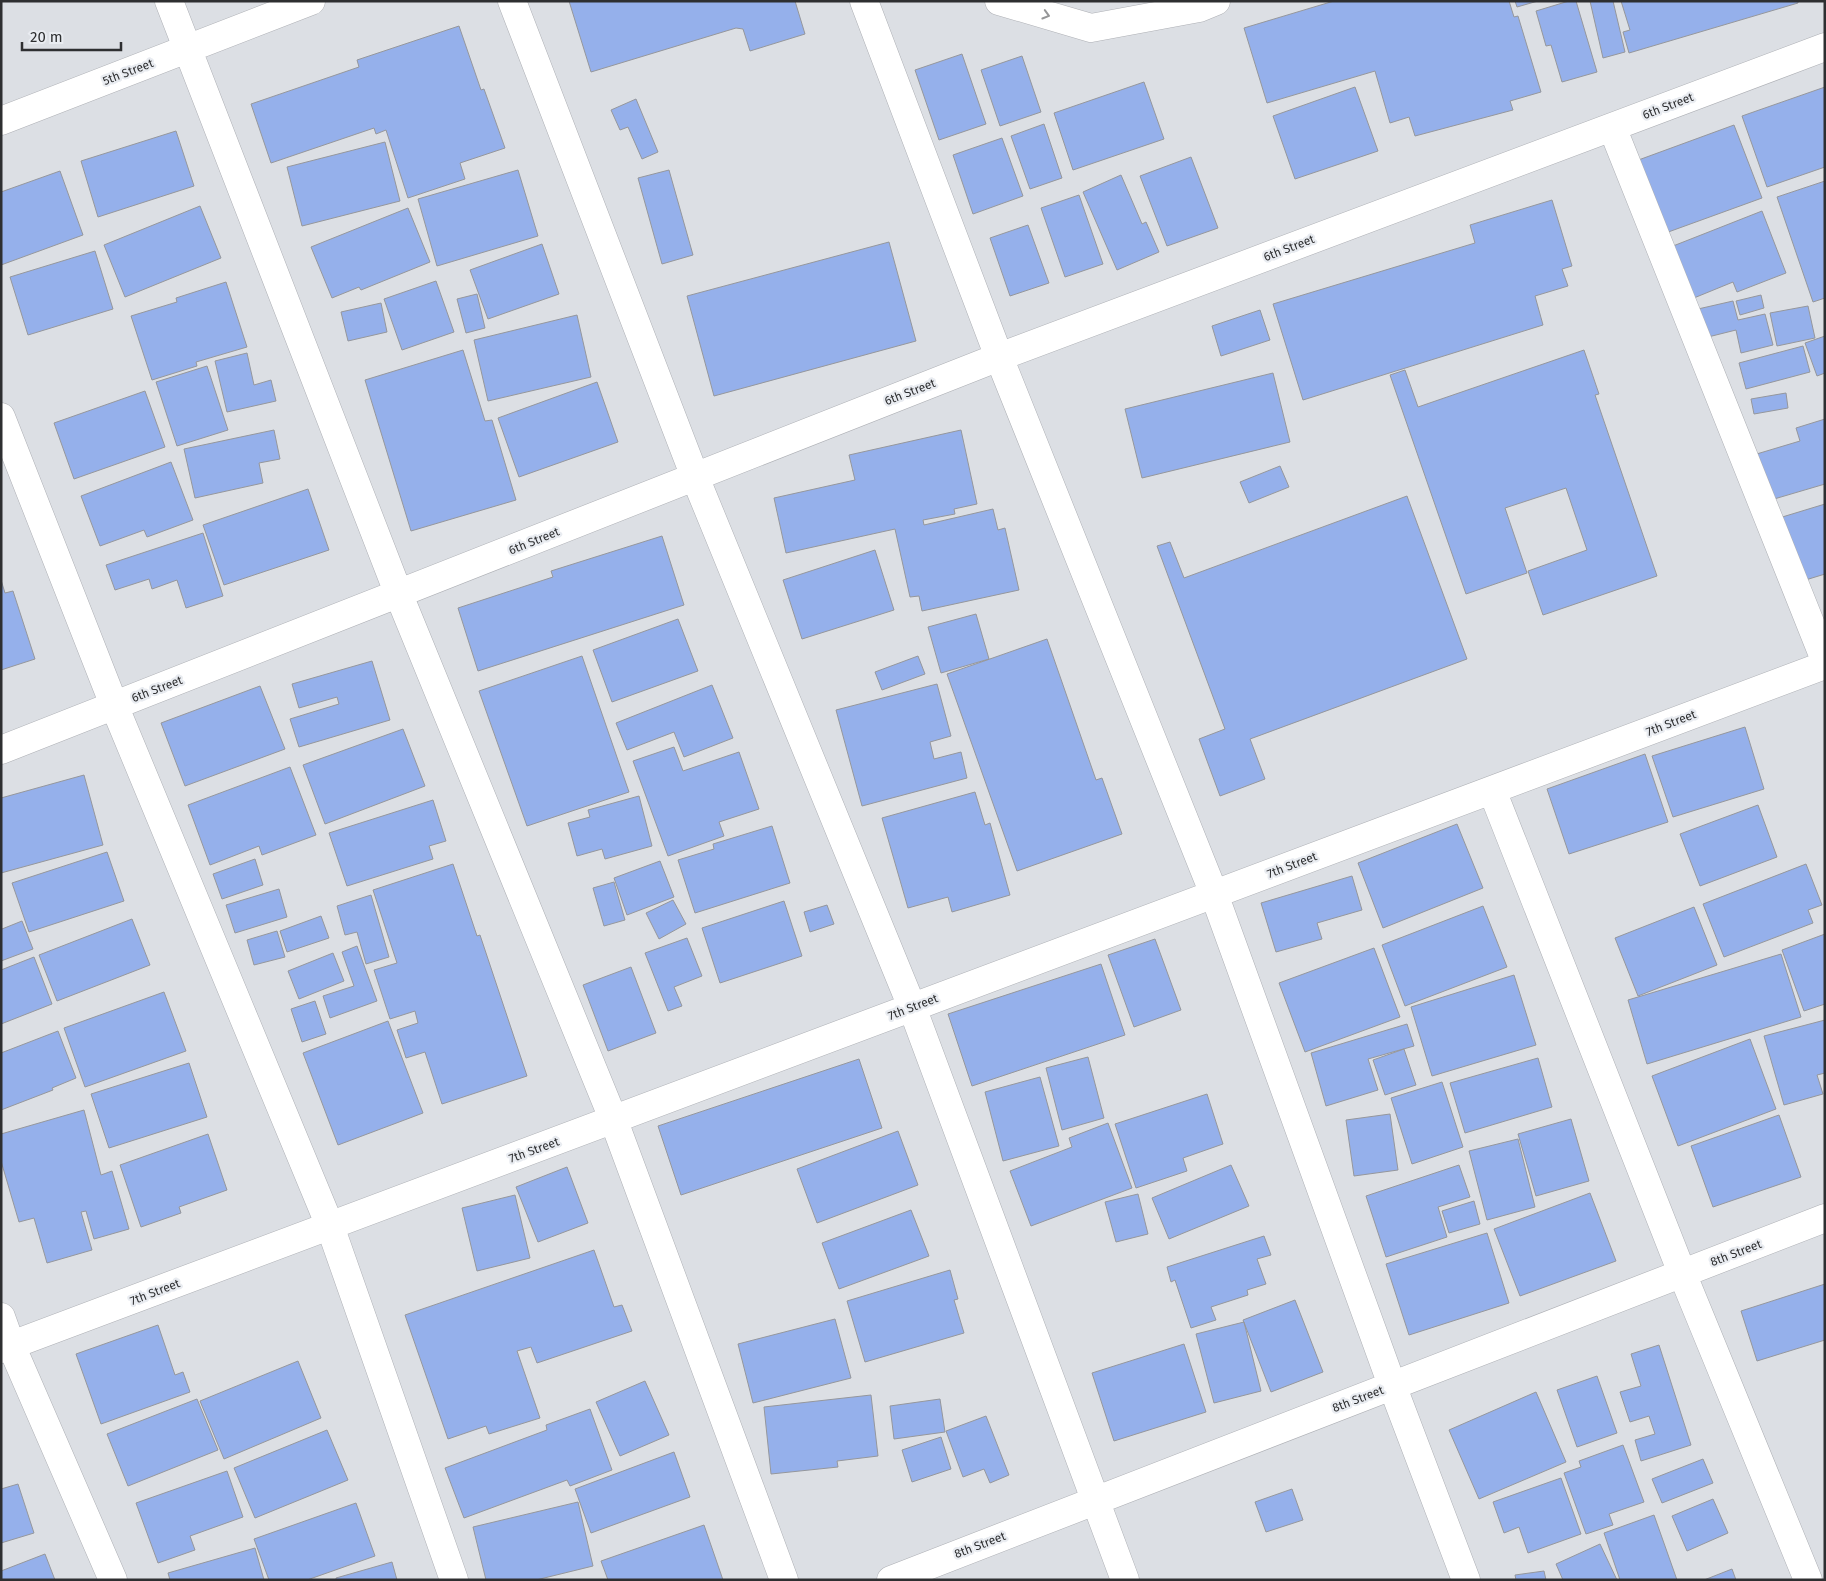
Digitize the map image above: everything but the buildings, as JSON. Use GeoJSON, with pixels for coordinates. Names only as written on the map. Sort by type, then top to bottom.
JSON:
{"type":"FeatureCollection","features":[{"type":"Feature","properties":{"kind":"street"},"geometry":{"type":"LineString","coordinates":[[169,1],[399,594],[614,1121],[784,1580]]}},
{"type":"Feature","properties":{"kind":"street","name":"5th Street"},"geometry":{"type":"LineString","coordinates":[[1,121],[311,1]]}},
{"type":"Feature","properties":{"kind":"street"},"geometry":{"type":"LineString","coordinates":[[512,1],[695,477],[912,1007],[1094,1500],[1126,1580]]}},
{"type":"Feature","properties":{"kind":"street"},"geometry":{"type":"LineString","coordinates":[[864,1],[999,357],[1214,894],[1392,1385],[1466,1580]]}},
{"type":"Feature","properties":{"kind":"street"},"geometry":{"type":"LineString","coordinates":[[999,1],[1090,28],[1199,8],[1216,1]]}},
{"type":"Feature","properties":{"kind":"street","name":"6th Street"},"geometry":{"type":"LineString","coordinates":[[1,750],[999,357],[1825,47]]}},
{"type":"Feature","properties":{"kind":"street"},"geometry":{"type":"LineString","coordinates":[[1612,127],[1825,660]]}},
{"type":"Feature","properties":{"kind":"street"},"geometry":{"type":"LineString","coordinates":[[1,417],[114,705],[330,1226],[454,1580]]}},
{"type":"Feature","properties":{"kind":"street","name":"7th Street"},"geometry":{"type":"LineString","coordinates":[[6,1347],[614,1121],[912,1007],[1825,665]]}},
{"type":"Feature","properties":{"kind":"street"},"geometry":{"type":"LineString","coordinates":[[1492,790],[1682,1273],[1808,1580]]}},
{"type":"Feature","properties":{"kind":"street","name":"8th Street"},"geometry":{"type":"LineString","coordinates":[[891,1580],[1825,1218]]}},
{"type":"Feature","properties":{"kind":"street"},"geometry":{"type":"LineString","coordinates":[[1,1316],[6,1347],[113,1580]]}}]}
